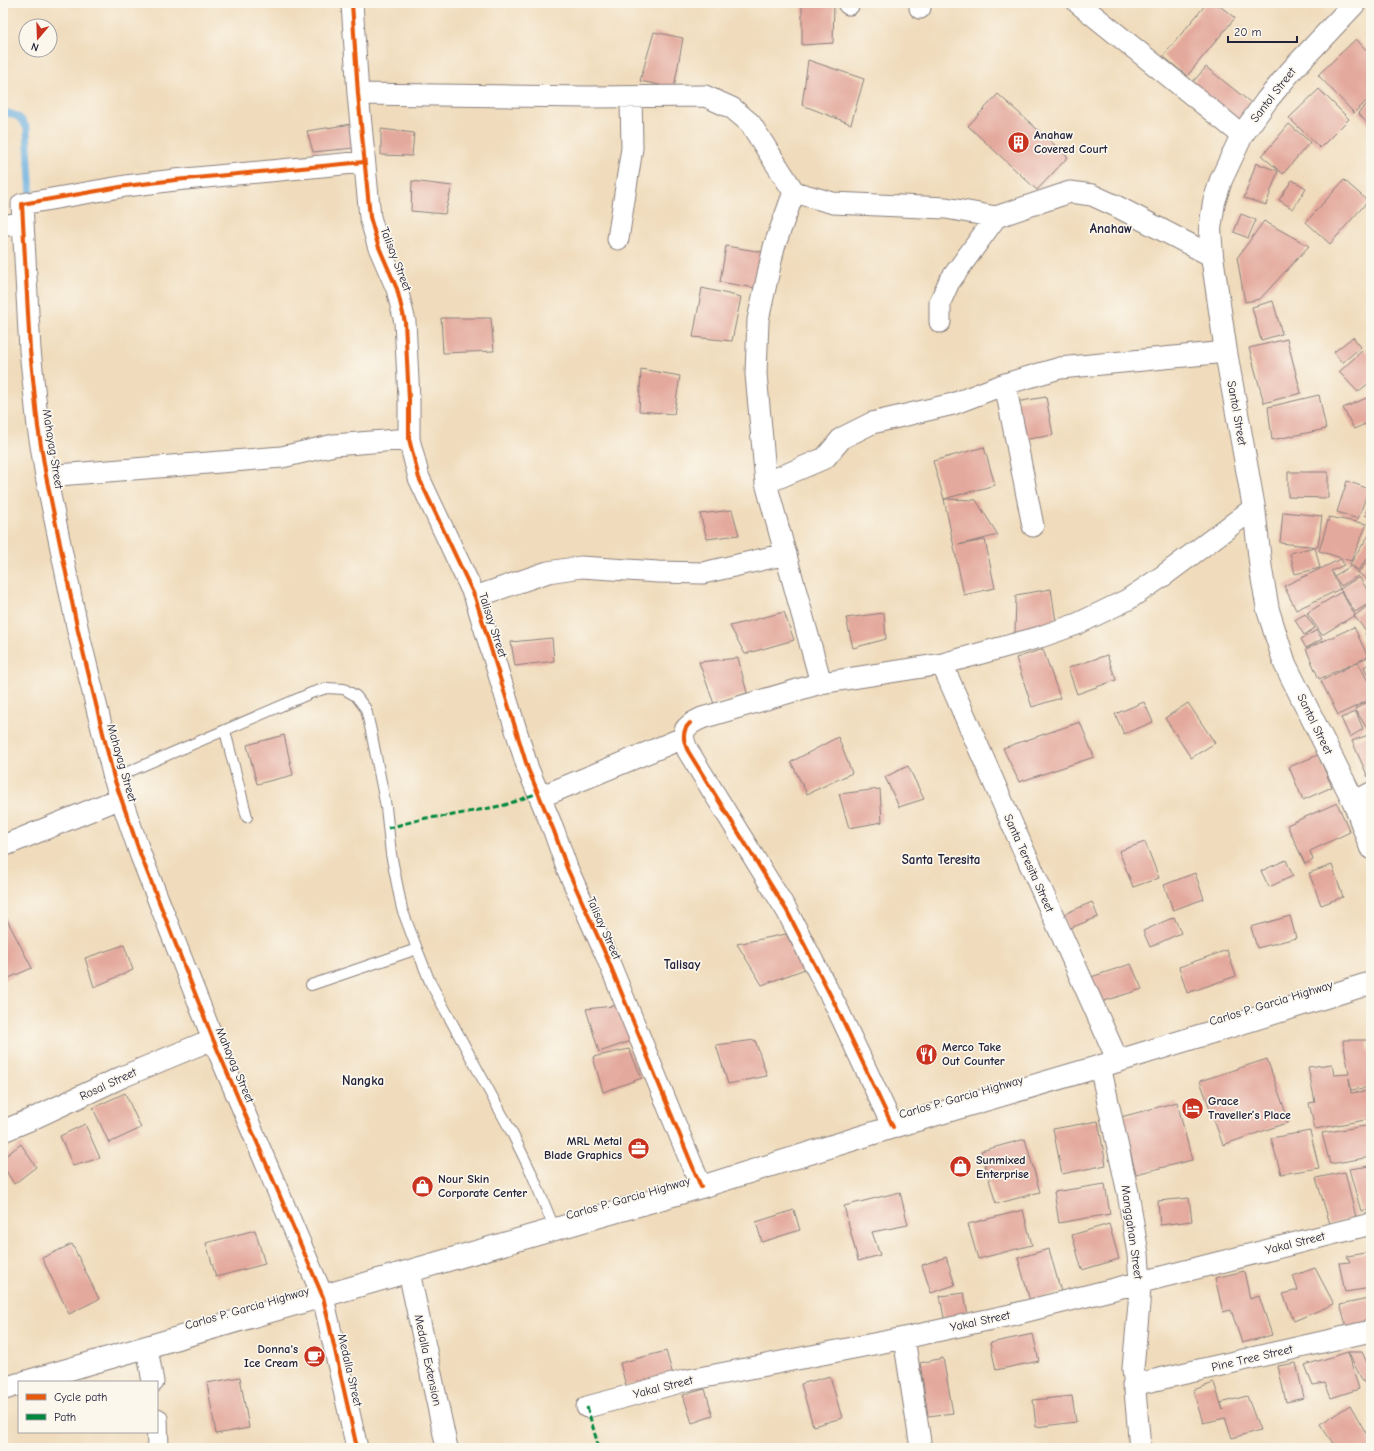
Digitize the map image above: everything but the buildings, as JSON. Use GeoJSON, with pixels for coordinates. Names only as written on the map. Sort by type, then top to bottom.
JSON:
{"type":"FeatureCollection","features":[{"type":"Feature","properties":{"kind":"main road","name":"Santol Street"},"geometry":{"type":"LineString","coordinates":[[1355,3],[1266,100],[1242,135],[1221,180],[1214,202],[1210,229],[1212,256],[1226,352],[1254,508],[1261,570],[1268,610],[1285,664],[1362,798],[1371,848]]}},
{"type":"Feature","properties":{"kind":"main road","name":"Carlos P. Garcia Highway"},"geometry":{"type":"LineString","coordinates":[[29,1381],[701,1187],[893,1127],[1109,1064],[1371,983]]}},
{"type":"Feature","properties":{"kind":"main road"},"geometry":{"type":"LineString","coordinates":[[3,1389],[18,1384]]}},
{"type":"Feature","properties":{"kind":"street","name":"Talisay Street"},"geometry":{"type":"LineString","coordinates":[[352,3],[358,94],[370,217],[378,245],[397,289],[405,322],[409,399],[409,439],[419,478],[475,597],[528,768],[567,868],[606,955],[701,1187]]}},
{"type":"Feature","properties":{"kind":"street"},"geometry":{"type":"LineString","coordinates":[[1078,3],[1242,135]]}},
{"type":"Feature","properties":{"kind":"street"},"geometry":{"type":"LineString","coordinates":[[358,94],[631,97],[705,96],[732,108],[750,123],[794,192],[833,203],[946,208],[996,217],[1070,192],[1092,195],[1212,256]]}},
{"type":"Feature","properties":{"kind":"street"},"geometry":{"type":"LineString","coordinates":[[618,239],[632,148],[631,97]]}},
{"type":"Feature","properties":{"kind":"street"},"geometry":{"type":"LineString","coordinates":[[16,217],[126,186],[364,162]]}},
{"type":"Feature","properties":{"kind":"street"},"geometry":{"type":"LineString","coordinates":[[794,192],[774,248],[758,320],[756,374],[766,483],[821,683]]}},
{"type":"Feature","properties":{"kind":"street","name":"Mahayag Street"},"geometry":{"type":"LineString","coordinates":[[16,217],[38,427],[46,476],[78,631],[114,778],[141,856],[213,1039],[323,1297]]}},
{"type":"Feature","properties":{"kind":"street"},"geometry":{"type":"LineString","coordinates":[[940,322],[940,302],[949,282],[996,217]]}},
{"type":"Feature","properties":{"kind":"street"},"geometry":{"type":"LineString","coordinates":[[766,483],[825,458],[842,438],[872,423],[953,404],[1005,384],[1060,368],[1226,352]]}},
{"type":"Feature","properties":{"kind":"street"},"geometry":{"type":"LineString","coordinates":[[1005,384],[1033,526]]}},
{"type":"Feature","properties":{"kind":"street"},"geometry":{"type":"LineString","coordinates":[[46,476],[282,457],[334,445],[409,439]]}},
{"type":"Feature","properties":{"kind":"street"},"geometry":{"type":"LineString","coordinates":[[893,1127],[837,1008],[787,911],[688,751],[683,738],[687,726],[702,718],[821,683],[942,664],[1040,637],[1077,624],[1127,600],[1163,576],[1254,508]]}},
{"type":"Feature","properties":{"kind":"street"},"geometry":{"type":"LineString","coordinates":[[475,597],[548,572],[581,567],[658,572],[703,572],[786,554]]}},
{"type":"Feature","properties":{"kind":"street","name":"Santa Teresita Street"},"geometry":{"type":"LineString","coordinates":[[942,664],[1020,842],[1109,1064]]}},
{"type":"Feature","properties":{"kind":"street"},"geometry":{"type":"LineString","coordinates":[[540,797],[683,738]]}},
{"type":"Feature","properties":{"kind":"street"},"geometry":{"type":"LineString","coordinates":[[3,846],[121,798]]}},
{"type":"Feature","properties":{"kind":"street","name":"Rosal Street"},"geometry":{"type":"LineString","coordinates":[[3,1131],[32,1119],[122,1076],[213,1039]]}},
{"type":"Feature","properties":{"kind":"street","name":"Manggahan Street"},"geometry":{"type":"LineString","coordinates":[[1109,1064],[1138,1254],[1140,1282],[1133,1362],[1133,1385],[1140,1448]]}},
{"type":"Feature","properties":{"kind":"street","name":"Yakal Street"},"geometry":{"type":"LineString","coordinates":[[587,1407],[684,1381],[904,1338],[1015,1314],[1371,1224]]}},
{"type":"Feature","properties":{"kind":"street","name":"Medalla Extension"},"geometry":{"type":"LineString","coordinates":[[410,1272],[447,1448]]}},
{"type":"Feature","properties":{"kind":"street","name":"Medalla Street"},"geometry":{"type":"LineString","coordinates":[[323,1297],[357,1448]]}},
{"type":"Feature","properties":{"kind":"street","name":"Pine Tree Street"},"geometry":{"type":"LineString","coordinates":[[1133,1385],[1371,1331]]}},
{"type":"Feature","properties":{"kind":"street"},"geometry":{"type":"LineString","coordinates":[[904,1338],[921,1448]]}},
{"type":"Feature","properties":{"kind":"street"},"geometry":{"type":"LineString","coordinates":[[147,1348],[153,1381]]}},
{"type":"Feature","properties":{"kind":"street"},"geometry":{"type":"LineString","coordinates":[[157,1433],[158,1448]]}},
{"type":"Feature","properties":{"kind":"lane"},"geometry":{"type":"LineString","coordinates":[[114,778],[311,693],[327,688],[344,689],[356,696],[366,709],[371,731],[386,808],[391,854],[402,909],[430,982],[512,1133],[529,1167],[554,1230]]}},
{"type":"Feature","properties":{"kind":"lane"},"geometry":{"type":"LineString","coordinates":[[225,731],[247,817]]}},
{"type":"Feature","properties":{"kind":"lane"},"geometry":{"type":"LineString","coordinates":[[311,985],[417,949]]}},
{"type":"Feature","properties":{"kind":"waterway"},"geometry":{"type":"LineString","coordinates":[[3,112],[18,117],[27,129],[31,198]]}},
{"type":"Feature","properties":{"kind":"marked path"},"geometry":{"type":"LineString","coordinates":[[388,828],[426,818],[448,816],[505,805],[538,793]]}},
{"type":"Feature","properties":{"kind":"marked path"},"geometry":{"type":"LineString","coordinates":[[587,1407],[599,1448]]}},
{"type":"Feature","properties":{"kind":"cycle path"},"geometry":{"type":"LineString","coordinates":[[352,3],[358,94],[370,217],[378,245],[397,289],[405,322],[409,399],[409,439],[419,478],[475,597],[528,769],[554,831],[567,868],[606,955],[701,1187]]}},
{"type":"Feature","properties":{"kind":"cycle path"},"geometry":{"type":"LineString","coordinates":[[357,1448],[323,1297],[213,1039],[141,856],[114,778],[78,631],[46,476],[38,427],[30,350],[22,204],[126,186],[364,162]]}},
{"type":"Feature","properties":{"kind":"cycle path"},"geometry":{"type":"LineString","coordinates":[[690,723],[685,729],[684,733],[685,744],[688,751],[787,911],[837,1008],[893,1127]]}},
{"type":"Feature","properties":{"kind":"place","name":"Anahaw Covered Court"},"geometry":{"type":"Point","coordinates":[1018,142]}},
{"type":"Feature","properties":{"kind":"place","name":"Merco Take Out Counter"},"geometry":{"type":"Point","coordinates":[926,1054]}},
{"type":"Feature","properties":{"kind":"place","name":"Grace Traveller’s Place"},"geometry":{"type":"Point","coordinates":[1192,1108]}},
{"type":"Feature","properties":{"kind":"place","name":"MRL Metal Blade Graphics"},"geometry":{"type":"Point","coordinates":[638,1148]}},
{"type":"Feature","properties":{"kind":"place","name":"Sunmixed Enterprise"},"geometry":{"type":"Point","coordinates":[960,1167]}},
{"type":"Feature","properties":{"kind":"place","name":"Nour Skin Corporate Center"},"geometry":{"type":"Point","coordinates":[423,1186]}},
{"type":"Feature","properties":{"kind":"place","name":"Donna's Ice Cream"},"geometry":{"type":"Point","coordinates":[314,1356]}},
{"type":"Feature","properties":{"kind":"district","name":"Anahaw"},"geometry":{"type":"Point","coordinates":[1111,228]}},
{"type":"Feature","properties":{"kind":"district","name":"Santa Teresita"},"geometry":{"type":"Point","coordinates":[941,859]}},
{"type":"Feature","properties":{"kind":"district","name":"Talisay"},"geometry":{"type":"Point","coordinates":[682,964]}},
{"type":"Feature","properties":{"kind":"district","name":"Nangka"},"geometry":{"type":"Point","coordinates":[363,1080]}}]}
